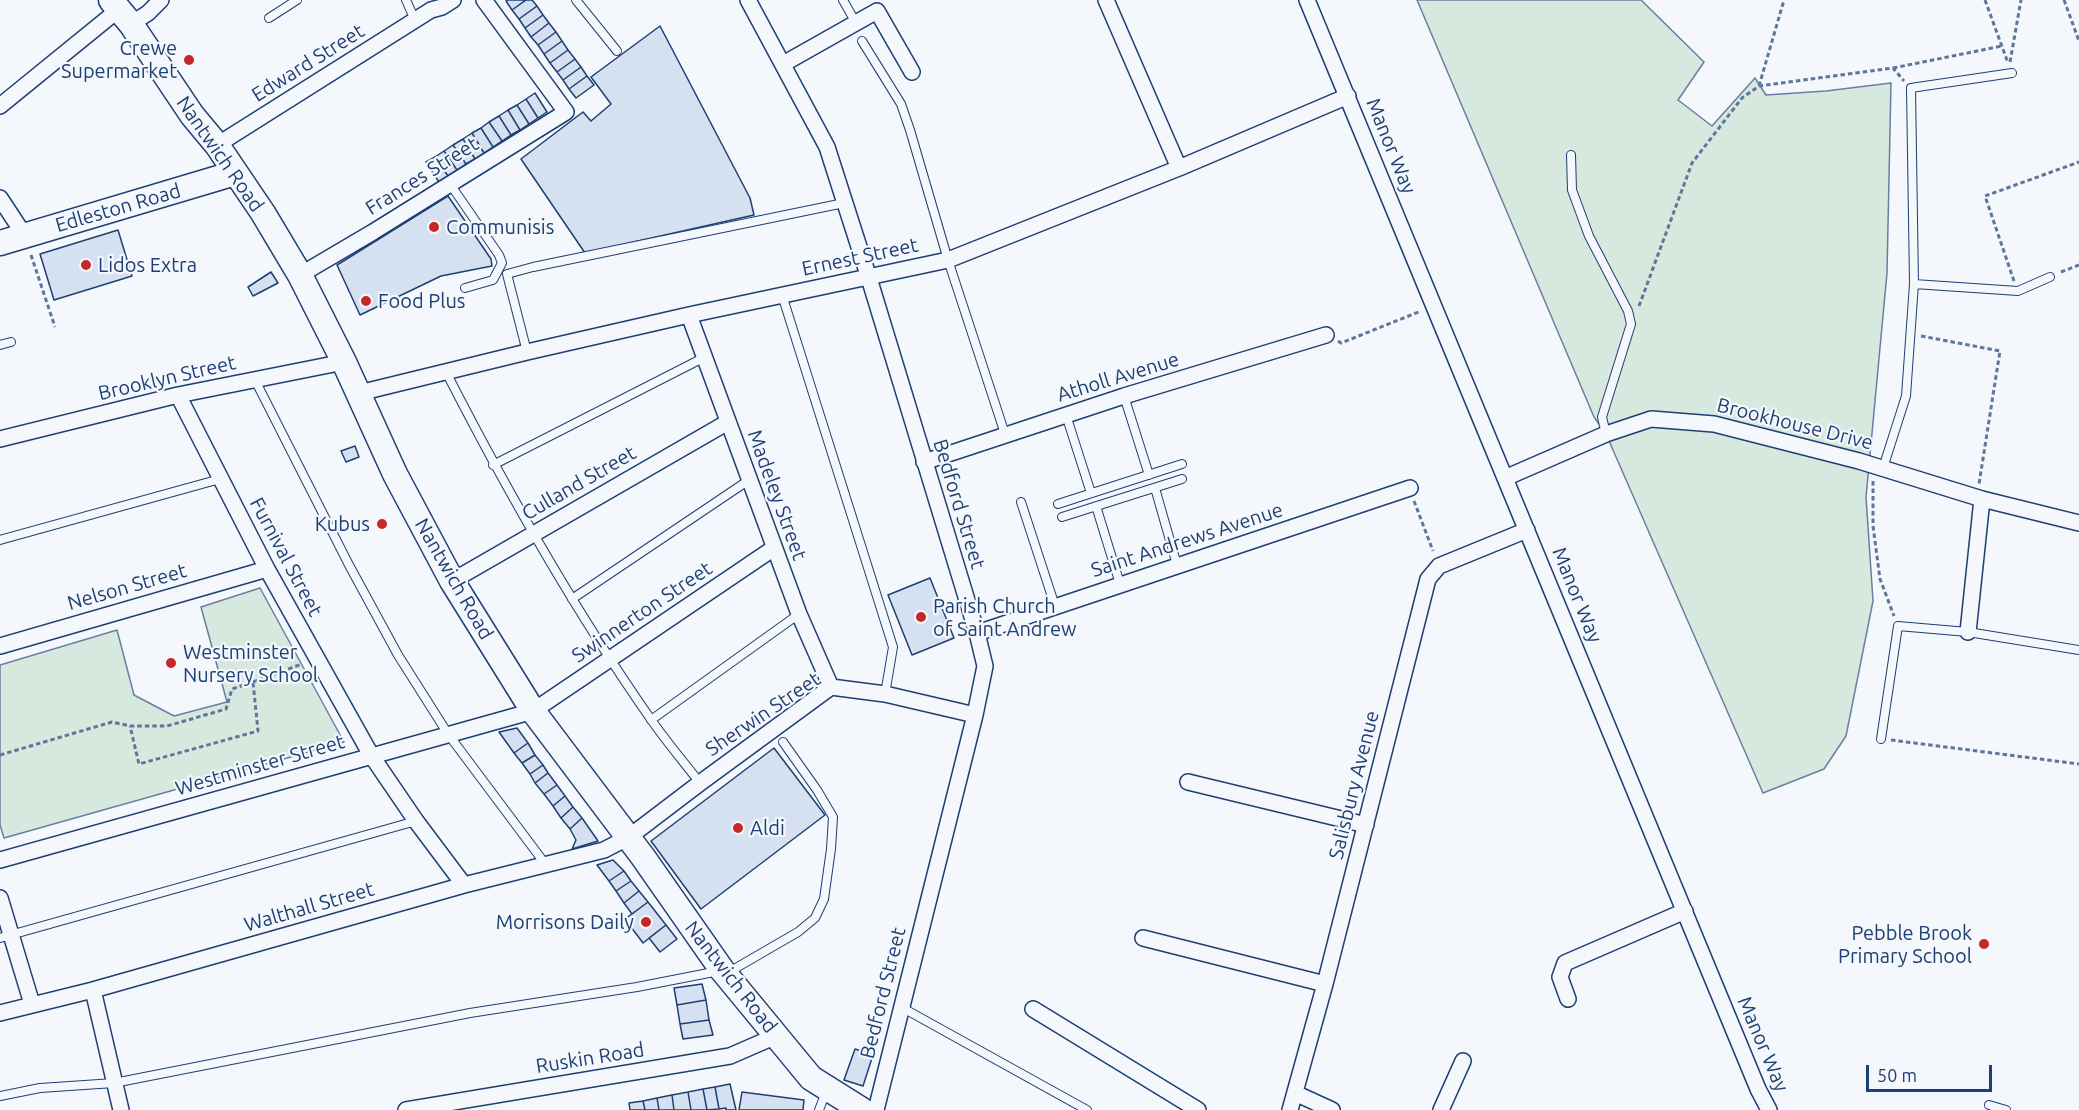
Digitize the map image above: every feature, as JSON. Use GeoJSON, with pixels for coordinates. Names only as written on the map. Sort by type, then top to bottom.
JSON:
{"type":"FeatureCollection","features":[{"type":"Feature","properties":{"kind":"main road","name":"Nantwich Road"},"geometry":{"type":"LineString","coordinates":[[120,11],[192,115],[217,145],[263,213],[300,275],[359,393],[395,474],[452,581],[533,711],[629,837],[724,972],[776,1036],[811,1078],[862,1110]]}},
{"type":"Feature","properties":{"kind":"main road","name":"Edleston Road"},"geometry":{"type":"LineString","coordinates":[[0,243],[27,242],[235,173]]}},
{"type":"Feature","properties":{"kind":"street"},"geometry":{"type":"LineString","coordinates":[[0,106],[120,11],[148,12],[161,0]]}},
{"type":"Feature","properties":{"kind":"street","name":"Edward Street"},"geometry":{"type":"LineString","coordinates":[[217,145],[415,20],[453,0]]}},
{"type":"Feature","properties":{"kind":"street","name":"Frances Street"},"geometry":{"type":"LineString","coordinates":[[300,275],[566,112],[484,0]]}},
{"type":"Feature","properties":{"kind":"street","name":"Bedford Street"},"geometry":{"type":"LineString","coordinates":[[748,0],[827,147],[869,278],[985,666],[975,715],[876,1110]]}},
{"type":"Feature","properties":{"kind":"street"},"geometry":{"type":"LineString","coordinates":[[1106,0],[1179,168]]}},
{"type":"Feature","properties":{"kind":"street","name":"Manor Way"},"geometry":{"type":"LineString","coordinates":[[1307,0],[1758,1089],[1769,1110]]}},
{"type":"Feature","properties":{"kind":"street"},"geometry":{"type":"LineString","coordinates":[[783,64],[877,11],[912,72]]}},
{"type":"Feature","properties":{"kind":"street","name":"Ernest Street"},"geometry":{"type":"LineString","coordinates":[[359,393],[689,315],[948,260],[1179,168],[1348,96]]}},
{"type":"Feature","properties":{"kind":"street"},"geometry":{"type":"LineString","coordinates":[[0,198],[27,242]]}},
{"type":"Feature","properties":{"kind":"street","name":"Madeley Street"},"geometry":{"type":"LineString","coordinates":[[689,315],[799,614],[831,687]]}},
{"type":"Feature","properties":{"kind":"street","name":"Atholl Avenue"},"geometry":{"type":"LineString","coordinates":[[924,462],[1124,396],[1326,335]]}},
{"type":"Feature","properties":{"kind":"street","name":"Brooklyn Street"},"geometry":{"type":"LineString","coordinates":[[0,439],[178,395],[344,362]]}},
{"type":"Feature","properties":{"kind":"street","name":"Furnival Street"},"geometry":{"type":"LineString","coordinates":[[178,395],[267,569],[371,755],[416,821],[464,885]]}},
{"type":"Feature","properties":{"kind":"street","name":"Brookhouse Drive"},"geometry":{"type":"LineString","coordinates":[[1505,478],[1606,434],[1652,419],[1714,424],[1878,467],[1979,498],[2079,523]]}},
{"type":"Feature","properties":{"kind":"street","name":"Culland Street"},"geometry":{"type":"LineString","coordinates":[[452,581],[728,422]]}},
{"type":"Feature","properties":{"kind":"street","name":"Saint Andrews Avenue"},"geometry":{"type":"LineString","coordinates":[[977,633],[1410,488]]}},
{"type":"Feature","properties":{"kind":"street"},"geometry":{"type":"LineString","coordinates":[[1968,632],[1979,498]]}},
{"type":"Feature","properties":{"kind":"street"},"geometry":{"type":"LineString","coordinates":[[1439,566],[1527,530]]}},
{"type":"Feature","properties":{"kind":"street","name":"Swinnerton Street"},"geometry":{"type":"LineString","coordinates":[[533,711],[774,548]]}},
{"type":"Feature","properties":{"kind":"street","name":"Salisbury Avenue"},"geometry":{"type":"LineString","coordinates":[[1290,1110],[1325,984],[1428,579],[1439,566]]}},
{"type":"Feature","properties":{"kind":"street","name":"Nelson Street"},"geometry":{"type":"LineString","coordinates":[[0,646],[267,569]]}},
{"type":"Feature","properties":{"kind":"street","name":"Sherwin Street"},"geometry":{"type":"LineString","coordinates":[[629,837],[831,687],[885,694],[975,715]]}},
{"type":"Feature","properties":{"kind":"street","name":"Westminster Street"},"geometry":{"type":"LineString","coordinates":[[0,860],[533,711]]}},
{"type":"Feature","properties":{"kind":"street"},"geometry":{"type":"LineString","coordinates":[[1188,782],[1366,825]]}},
{"type":"Feature","properties":{"kind":"street","name":"Walthall Street"},"geometry":{"type":"LineString","coordinates":[[0,1013],[93,990],[464,885],[604,850],[629,837]]}},
{"type":"Feature","properties":{"kind":"street"},"geometry":{"type":"LineString","coordinates":[[0,898],[6,937],[32,1004]]}},
{"type":"Feature","properties":{"kind":"street"},"geometry":{"type":"LineString","coordinates":[[1568,999],[1560,977],[1565,963],[1685,911]]}},
{"type":"Feature","properties":{"kind":"street"},"geometry":{"type":"LineString","coordinates":[[1143,938],[1325,984]]}},
{"type":"Feature","properties":{"kind":"street"},"geometry":{"type":"LineString","coordinates":[[93,990],[121,1110]]}},
{"type":"Feature","properties":{"kind":"street"},"geometry":{"type":"LineString","coordinates":[[1033,1009],[1198,1110]]}},
{"type":"Feature","properties":{"kind":"street","name":"Ruskin Road"},"geometry":{"type":"LineString","coordinates":[[406,1110],[730,1056],[776,1036]]}},
{"type":"Feature","properties":{"kind":"street"},"geometry":{"type":"LineString","coordinates":[[1441,1110],[1463,1061]]}},
{"type":"Feature","properties":{"kind":"street"},"geometry":{"type":"LineString","coordinates":[[1295,1092],[1332,1110]]}},
{"type":"Feature","properties":{"kind":"lane"},"geometry":{"type":"LineString","coordinates":[[269,18],[297,0]]}},
{"type":"Feature","properties":{"kind":"lane"},"geometry":{"type":"LineString","coordinates":[[406,0],[415,20]]}},
{"type":"Feature","properties":{"kind":"lane"},"geometry":{"type":"LineString","coordinates":[[576,0],[617,51]]}},
{"type":"Feature","properties":{"kind":"lane"},"geometry":{"type":"LineString","coordinates":[[843,0],[856,23]]}},
{"type":"Feature","properties":{"kind":"lane"},"geometry":{"type":"LineString","coordinates":[[862,41],[901,105],[948,260],[1005,434]]}},
{"type":"Feature","properties":{"kind":"lane"},"geometry":{"type":"LineString","coordinates":[[1878,467],[1906,396],[1914,284],[1911,88],[2012,73]]}},
{"type":"Feature","properties":{"kind":"lane"},"geometry":{"type":"LineString","coordinates":[[1571,155],[1572,190],[1589,236],[1628,311],[1630,324],[1602,417],[1606,434]]}},
{"type":"Feature","properties":{"kind":"lane"},"geometry":{"type":"LineString","coordinates":[[450,184],[499,255],[502,263],[492,280],[465,288]]}},
{"type":"Feature","properties":{"kind":"lane"},"geometry":{"type":"LineString","coordinates":[[527,352],[507,274],[844,203]]}},
{"type":"Feature","properties":{"kind":"lane"},"geometry":{"type":"LineString","coordinates":[[1914,284],[2018,291],[2050,277]]}},
{"type":"Feature","properties":{"kind":"lane"},"geometry":{"type":"LineString","coordinates":[[782,295],[893,647],[885,694]]}},
{"type":"Feature","properties":{"kind":"lane"},"geometry":{"type":"LineString","coordinates":[[0,345],[11,342]]}},
{"type":"Feature","properties":{"kind":"lane"},"geometry":{"type":"LineString","coordinates":[[493,465],[705,357]]}},
{"type":"Feature","properties":{"kind":"lane"},"geometry":{"type":"LineString","coordinates":[[446,372],[493,465],[572,599],[651,720],[700,783]]}},
{"type":"Feature","properties":{"kind":"lane"},"geometry":{"type":"LineString","coordinates":[[255,380],[374,613],[448,734],[546,864]]}},
{"type":"Feature","properties":{"kind":"lane"},"geometry":{"type":"LineString","coordinates":[[1124,396],[1149,475]]}},
{"type":"Feature","properties":{"kind":"lane"},"geometry":{"type":"LineString","coordinates":[[1066,415],[1091,493]]}},
{"type":"Feature","properties":{"kind":"lane"},"geometry":{"type":"LineString","coordinates":[[1058,504],[1182,464]]}},
{"type":"Feature","properties":{"kind":"lane"},"geometry":{"type":"LineString","coordinates":[[0,540],[220,479]]}},
{"type":"Feature","properties":{"kind":"lane"},"geometry":{"type":"LineString","coordinates":[[1062,517],[1182,479]]}},
{"type":"Feature","properties":{"kind":"lane"},"geometry":{"type":"LineString","coordinates":[[572,599],[749,480]]}},
{"type":"Feature","properties":{"kind":"lane"},"geometry":{"type":"LineString","coordinates":[[1155,488],[1177,565]]}},
{"type":"Feature","properties":{"kind":"lane"},"geometry":{"type":"LineString","coordinates":[[1021,502],[1055,606]]}},
{"type":"Feature","properties":{"kind":"lane"},"geometry":{"type":"LineString","coordinates":[[1096,506],[1120,584]]}},
{"type":"Feature","properties":{"kind":"lane"},"geometry":{"type":"LineString","coordinates":[[651,720],[799,614]]}},
{"type":"Feature","properties":{"kind":"lane"},"geometry":{"type":"LineString","coordinates":[[1881,739],[1898,626],[1968,632],[2079,650]]}},
{"type":"Feature","properties":{"kind":"lane"},"geometry":{"type":"LineString","coordinates":[[0,1096],[40,1088],[114,1083],[470,1013],[724,972],[798,932],[815,918],[824,899],[833,817],[818,790],[783,742]]}},
{"type":"Feature","properties":{"kind":"lane"},"geometry":{"type":"LineString","coordinates":[[6,937],[416,821]]}},
{"type":"Feature","properties":{"kind":"lane"},"geometry":{"type":"LineString","coordinates":[[901,1007],[1087,1110]]}},
{"type":"Feature","properties":{"kind":"lane"},"geometry":{"type":"LineString","coordinates":[[819,1110],[827,1087]]}},
{"type":"Feature","properties":{"kind":"lane"},"geometry":{"type":"LineString","coordinates":[[1989,1105],[2006,1110]]}},
{"type":"Feature","properties":{"kind":"path"},"geometry":{"type":"LineString","coordinates":[[1759,86],[1784,0]]}},
{"type":"Feature","properties":{"kind":"path"},"geometry":{"type":"LineString","coordinates":[[1984,0],[2009,67],[2021,0]]}},
{"type":"Feature","properties":{"kind":"path"},"geometry":{"type":"LineString","coordinates":[[2064,0],[2079,41]]}},
{"type":"Feature","properties":{"kind":"path"},"geometry":{"type":"LineString","coordinates":[[1630,324],[1692,163],[1742,98],[1759,86],[1893,68],[2002,45]]}},
{"type":"Feature","properties":{"kind":"path"},"geometry":{"type":"LineString","coordinates":[[1893,68],[1911,88]]}},
{"type":"Feature","properties":{"kind":"path"},"geometry":{"type":"LineString","coordinates":[[2018,291],[1985,196],[2079,162]]}},
{"type":"Feature","properties":{"kind":"path"},"geometry":{"type":"LineString","coordinates":[[27,242],[55,327]]}},
{"type":"Feature","properties":{"kind":"path"},"geometry":{"type":"LineString","coordinates":[[2050,277],[2079,266]]}},
{"type":"Feature","properties":{"kind":"path"},"geometry":{"type":"LineString","coordinates":[[1326,335],[1341,343],[1434,305]]}},
{"type":"Feature","properties":{"kind":"path"},"geometry":{"type":"LineString","coordinates":[[1910,334],[2000,351],[1979,498]]}},
{"type":"Feature","properties":{"kind":"path"},"geometry":{"type":"LineString","coordinates":[[1878,467],[1873,526],[1880,579],[1898,626]]}},
{"type":"Feature","properties":{"kind":"path"},"geometry":{"type":"LineString","coordinates":[[1410,488],[1439,566]]}},
{"type":"Feature","properties":{"kind":"path"},"geometry":{"type":"LineString","coordinates":[[0,755],[112,722],[130,726],[167,726],[226,709],[232,688],[317,659]]}},
{"type":"Feature","properties":{"kind":"path"},"geometry":{"type":"LineString","coordinates":[[130,726],[139,764],[258,731],[253,682]]}},
{"type":"Feature","properties":{"kind":"path"},"geometry":{"type":"LineString","coordinates":[[1881,739],[2079,764]]}},
{"type":"Feature","properties":{"kind":"shaded area"},"geometry":{"type":"Polygon","coordinates":[[[1417,0],[1641,0],[1704,62],[1678,100],[1712,126],[1755,78],[1766,95],[1891,83],[1887,273],[1866,497],[1873,601],[1846,736],[1824,769],[1763,793],[1606,434],[1594,417],[1417,0]]]}},
{"type":"Feature","properties":{"kind":"shaded area"},"geometry":{"type":"Polygon","coordinates":[[[260,588],[344,742],[4,838],[0,825],[0,665],[117,630],[134,695],[174,716],[227,702],[201,607],[260,588]]]}},
{"type":"Feature","properties":{"kind":"building"},"geometry":{"type":"Polygon","coordinates":[[[526,0],[512,10],[506,1],[526,0]]]}},
{"type":"Feature","properties":{"kind":"building"},"geometry":{"type":"Polygon","coordinates":[[[526,0],[532,0],[537,6],[519,19],[512,10],[526,0]]]}},
{"type":"Feature","properties":{"kind":"building"},"geometry":{"type":"Polygon","coordinates":[[[537,6],[543,15],[525,28],[519,19],[537,6]]]}},
{"type":"Feature","properties":{"kind":"building"},"geometry":{"type":"Polygon","coordinates":[[[543,15],[549,23],[531,37],[525,28],[543,15]]]}},
{"type":"Feature","properties":{"kind":"building"},"geometry":{"type":"Polygon","coordinates":[[[549,23],[556,32],[538,45],[531,37],[549,23]]]}},
{"type":"Feature","properties":{"kind":"building"},"geometry":{"type":"Polygon","coordinates":[[[660,26],[750,198],[754,215],[585,253],[521,159],[583,112],[591,121],[611,104],[591,77],[660,26]]]}},
{"type":"Feature","properties":{"kind":"building"},"geometry":{"type":"Polygon","coordinates":[[[556,32],[562,41],[544,54],[538,45],[556,32]]]}},
{"type":"Feature","properties":{"kind":"building"},"geometry":{"type":"Polygon","coordinates":[[[562,41],[568,50],[550,63],[544,54],[562,41]]]}},
{"type":"Feature","properties":{"kind":"building"},"geometry":{"type":"Polygon","coordinates":[[[568,50],[575,59],[557,72],[550,63],[568,50]]]}},
{"type":"Feature","properties":{"kind":"building"},"geometry":{"type":"Polygon","coordinates":[[[575,59],[581,67],[563,80],[557,72],[575,59]]]}},
{"type":"Feature","properties":{"kind":"building"},"geometry":{"type":"Polygon","coordinates":[[[581,67],[587,76],[569,89],[563,80],[581,67]]]}},
{"type":"Feature","properties":{"kind":"building"},"geometry":{"type":"Polygon","coordinates":[[[587,76],[594,85],[576,98],[569,89],[587,76]]]}},
{"type":"Feature","properties":{"kind":"building"},"geometry":{"type":"Polygon","coordinates":[[[535,93],[547,112],[538,118],[526,99],[535,93]]]}},
{"type":"Feature","properties":{"kind":"building"},"geometry":{"type":"Polygon","coordinates":[[[526,99],[538,118],[529,124],[517,105],[526,99]]]}},
{"type":"Feature","properties":{"kind":"building"},"geometry":{"type":"Polygon","coordinates":[[[517,105],[529,124],[520,130],[508,110],[517,105]]]}},
{"type":"Feature","properties":{"kind":"building"},"geometry":{"type":"Polygon","coordinates":[[[508,110],[520,130],[511,135],[499,116],[508,110]]]}},
{"type":"Feature","properties":{"kind":"building"},"geometry":{"type":"Polygon","coordinates":[[[499,116],[511,135],[502,141],[489,122],[499,116]]]}},
{"type":"Feature","properties":{"kind":"building"},"geometry":{"type":"Polygon","coordinates":[[[489,122],[502,141],[493,147],[481,128],[489,122]]]}},
{"type":"Feature","properties":{"kind":"building"},"geometry":{"type":"Polygon","coordinates":[[[481,128],[493,147],[484,153],[472,133],[481,128]]]}},
{"type":"Feature","properties":{"kind":"building"},"geometry":{"type":"Polygon","coordinates":[[[472,133],[484,153],[475,159],[463,139],[472,133]]]}},
{"type":"Feature","properties":{"kind":"building"},"geometry":{"type":"Polygon","coordinates":[[[463,139],[475,159],[466,164],[453,145],[463,139]]]}},
{"type":"Feature","properties":{"kind":"building"},"geometry":{"type":"Polygon","coordinates":[[[453,145],[466,164],[457,170],[444,151],[453,145]]]}},
{"type":"Feature","properties":{"kind":"building"},"geometry":{"type":"Polygon","coordinates":[[[444,151],[457,170],[448,176],[435,157],[444,151]]]}},
{"type":"Feature","properties":{"kind":"building"},"geometry":{"type":"Polygon","coordinates":[[[435,157],[448,176],[439,182],[426,162],[435,157]]]}},
{"type":"Feature","properties":{"kind":"building","name":"Communisis"},"geometry":{"type":"Polygon","coordinates":[[[448,196],[491,259],[492,266],[441,276],[360,315],[337,265],[448,196]]]}},
{"type":"Feature","properties":{"kind":"building","name":"Lidos Extra"},"geometry":{"type":"Polygon","coordinates":[[[118,230],[132,276],[54,300],[40,254],[118,230]]]}},
{"type":"Feature","properties":{"kind":"building"},"geometry":{"type":"Polygon","coordinates":[[[271,272],[278,283],[253,296],[248,287],[271,272]]]}},
{"type":"Feature","properties":{"kind":"building"},"geometry":{"type":"Polygon","coordinates":[[[355,446],[359,457],[346,462],[341,451],[355,446]]]}},
{"type":"Feature","properties":{"kind":"building","name":"Parish Church of Saint Andrew"},"geometry":{"type":"Polygon","coordinates":[[[930,578],[954,638],[912,655],[888,595],[930,578]]]}},
{"type":"Feature","properties":{"kind":"building"},"geometry":{"type":"Polygon","coordinates":[[[517,728],[528,743],[514,753],[499,732],[517,728]]]}},
{"type":"Feature","properties":{"kind":"building"},"geometry":{"type":"Polygon","coordinates":[[[528,743],[535,755],[522,763],[514,753],[528,743]]]}},
{"type":"Feature","properties":{"kind":"building","name":"Aldi"},"geometry":{"type":"Polygon","coordinates":[[[774,748],[825,815],[701,909],[651,841],[774,748]]]}},
{"type":"Feature","properties":{"kind":"building"},"geometry":{"type":"Polygon","coordinates":[[[535,755],[543,765],[530,774],[522,763],[535,755]]]}},
{"type":"Feature","properties":{"kind":"building"},"geometry":{"type":"Polygon","coordinates":[[[543,765],[548,773],[535,783],[530,774],[543,765]]]}},
{"type":"Feature","properties":{"kind":"building"},"geometry":{"type":"Polygon","coordinates":[[[548,773],[557,785],[544,794],[535,783],[548,773]]]}},
{"type":"Feature","properties":{"kind":"building"},"geometry":{"type":"Polygon","coordinates":[[[557,785],[565,796],[553,806],[544,794],[557,785]]]}},
{"type":"Feature","properties":{"kind":"building"},"geometry":{"type":"Polygon","coordinates":[[[565,796],[573,807],[561,818],[553,806],[565,796]]]}},
{"type":"Feature","properties":{"kind":"building"},"geometry":{"type":"Polygon","coordinates":[[[573,807],[582,818],[570,829],[561,818],[573,807]]]}},
{"type":"Feature","properties":{"kind":"building"},"geometry":{"type":"Polygon","coordinates":[[[582,818],[598,841],[572,849],[576,840],[570,829],[582,818]]]}},
{"type":"Feature","properties":{"kind":"building"},"geometry":{"type":"Polygon","coordinates":[[[613,860],[624,871],[609,881],[597,865],[613,860]]]}},
{"type":"Feature","properties":{"kind":"building"},"geometry":{"type":"Polygon","coordinates":[[[624,871],[631,881],[616,891],[609,881],[624,871]]]}},
{"type":"Feature","properties":{"kind":"building"},"geometry":{"type":"Polygon","coordinates":[[[631,881],[639,891],[624,903],[616,891],[631,881]]]}},
{"type":"Feature","properties":{"kind":"building"},"geometry":{"type":"Polygon","coordinates":[[[639,891],[648,902],[632,914],[624,903],[639,891]]]}},
{"type":"Feature","properties":{"kind":"building","name":"Morrisons Daily"},"geometry":{"type":"Polygon","coordinates":[[[648,902],[666,925],[643,943],[625,919],[648,902]]]}},
{"type":"Feature","properties":{"kind":"building"},"geometry":{"type":"Polygon","coordinates":[[[666,925],[677,939],[660,952],[649,938],[666,925]]]}},
{"type":"Feature","properties":{"kind":"building"},"geometry":{"type":"Polygon","coordinates":[[[702,984],[706,1000],[677,1005],[674,988],[702,984]]]}},
{"type":"Feature","properties":{"kind":"building"},"geometry":{"type":"Polygon","coordinates":[[[706,1000],[709,1020],[680,1024],[677,1005],[706,1000]]]}},
{"type":"Feature","properties":{"kind":"building"},"geometry":{"type":"Polygon","coordinates":[[[709,1020],[713,1035],[683,1039],[680,1024],[709,1020]]]}},
{"type":"Feature","properties":{"kind":"building"},"geometry":{"type":"Polygon","coordinates":[[[855,1049],[873,1055],[863,1086],[844,1080],[855,1049]]]}},
{"type":"Feature","properties":{"kind":"building"},"geometry":{"type":"Polygon","coordinates":[[[730,1084],[736,1110],[719,1109],[715,1087],[730,1084]]]}},
{"type":"Feature","properties":{"kind":"building"},"geometry":{"type":"Polygon","coordinates":[[[715,1087],[719,1109],[707,1110],[703,1089],[715,1087]]]}},
{"type":"Feature","properties":{"kind":"building"},"geometry":{"type":"Polygon","coordinates":[[[703,1089],[707,1110],[691,1110],[688,1092],[703,1089]]]}},
{"type":"Feature","properties":{"kind":"building"},"geometry":{"type":"Polygon","coordinates":[[[688,1092],[691,1110],[674,1110],[672,1095],[688,1092]]]}},
{"type":"Feature","properties":{"kind":"building"},"geometry":{"type":"Polygon","coordinates":[[[742,1092],[804,1100],[803,1110],[739,1110],[742,1092]]]}},
{"type":"Feature","properties":{"kind":"building"},"geometry":{"type":"Polygon","coordinates":[[[672,1095],[674,1110],[659,1110],[657,1098],[672,1095]]]}},
{"type":"Feature","properties":{"kind":"building"},"geometry":{"type":"Polygon","coordinates":[[[657,1098],[659,1110],[645,1110],[643,1101],[657,1098]]]}},
{"type":"Feature","properties":{"kind":"building"},"geometry":{"type":"Polygon","coordinates":[[[643,1101],[645,1110],[630,1110],[629,1103],[643,1101]]]}},
{"type":"Feature","properties":{"kind":"place","name":"Crewe Supermarket"},"geometry":{"type":"Point","coordinates":[189,60]}},
{"type":"Feature","properties":{"kind":"place","name":"Communisis"},"geometry":{"type":"Point","coordinates":[434,227]}},
{"type":"Feature","properties":{"kind":"place","name":"Lidos Extra"},"geometry":{"type":"Point","coordinates":[86,265]}},
{"type":"Feature","properties":{"kind":"place","name":"Food Plus"},"geometry":{"type":"Point","coordinates":[366,301]}},
{"type":"Feature","properties":{"kind":"place","name":"Kubus"},"geometry":{"type":"Point","coordinates":[382,524]}},
{"type":"Feature","properties":{"kind":"place","name":"Parish Church of Saint Andrew"},"geometry":{"type":"Point","coordinates":[921,617]}},
{"type":"Feature","properties":{"kind":"place","name":"Westminster Nursery School"},"geometry":{"type":"Point","coordinates":[171,663]}},
{"type":"Feature","properties":{"kind":"place","name":"Aldi"},"geometry":{"type":"Point","coordinates":[738,828]}},
{"type":"Feature","properties":{"kind":"place","name":"Morrisons Daily"},"geometry":{"type":"Point","coordinates":[646,922]}},
{"type":"Feature","properties":{"kind":"place","name":"Pebble Brook Primary School"},"geometry":{"type":"Point","coordinates":[1984,944]}}]}
